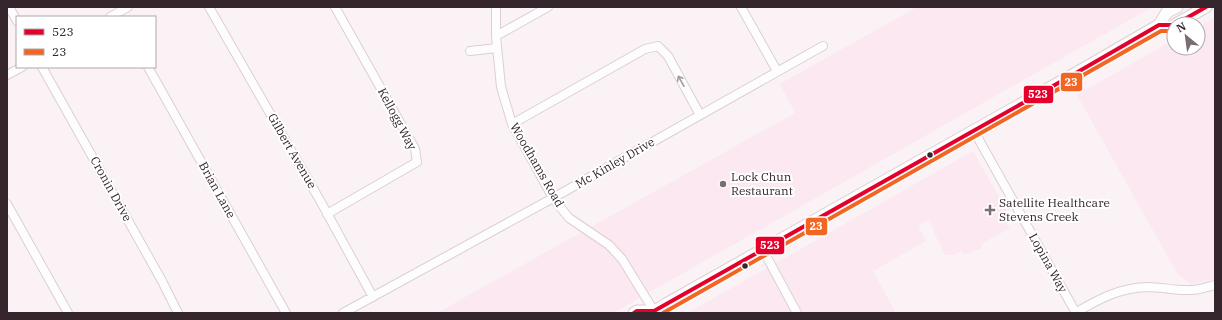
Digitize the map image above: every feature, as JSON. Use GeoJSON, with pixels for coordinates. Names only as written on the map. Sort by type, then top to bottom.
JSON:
{"type":"FeatureCollection","features":[{"type":"Feature","properties":{"kind":"main road"},"geometry":{"type":"LineString","coordinates":[[1159,25],[1167,12],[1176,7]]}},
{"type":"Feature","properties":{"kind":"main road"},"geometry":{"type":"LineString","coordinates":[[1192,16],[1208,8]]}},
{"type":"Feature","properties":{"kind":"main road"},"geometry":{"type":"LineString","coordinates":[[634,313],[637,311],[653,312],[1159,25],[1166,25]]}},
{"type":"Feature","properties":{"kind":"street"},"geometry":{"type":"LineString","coordinates":[[9,7],[16,19]]}},
{"type":"Feature","properties":{"kind":"street"},"geometry":{"type":"LineString","coordinates":[[116,16],[128,7]]}},
{"type":"Feature","properties":{"kind":"street","name":"Gilbert Avenue"},"geometry":{"type":"LineString","coordinates":[[210,7],[373,296]]}},
{"type":"Feature","properties":{"kind":"street","name":"Kellogg Way"},"geometry":{"type":"LineString","coordinates":[[327,214],[416,162],[415,149],[335,7]]}},
{"type":"Feature","properties":{"kind":"street","name":"Woodhams Road"},"geometry":{"type":"LineString","coordinates":[[496,7],[496,36],[501,87],[512,124],[553,198],[569,218],[609,244],[622,259],[653,312]]}},
{"type":"Feature","properties":{"kind":"street"},"geometry":{"type":"LineString","coordinates":[[496,36],[548,7]]}},
{"type":"Feature","properties":{"kind":"street"},"geometry":{"type":"LineString","coordinates":[[741,7],[777,71]]}},
{"type":"Feature","properties":{"kind":"street"},"geometry":{"type":"LineString","coordinates":[[512,124],[645,49],[658,46],[668,56],[700,115]]}},
{"type":"Feature","properties":{"kind":"street","name":"Mc Kinley Drive"},"geometry":{"type":"LineString","coordinates":[[343,313],[553,198],[822,46]]}},
{"type":"Feature","properties":{"kind":"street"},"geometry":{"type":"LineString","coordinates":[[470,51],[497,48]]}},
{"type":"Feature","properties":{"kind":"street"},"geometry":{"type":"LineString","coordinates":[[7,75],[20,68]]}},
{"type":"Feature","properties":{"kind":"street","name":"Cronin Drive"},"geometry":{"type":"LineString","coordinates":[[43,68],[162,281],[178,313]]}},
{"type":"Feature","properties":{"kind":"street","name":"Brian Lane"},"geometry":{"type":"LineString","coordinates":[[149,68],[286,313]]}},
{"type":"Feature","properties":{"kind":"street","name":"Lopina Way"},"geometry":{"type":"LineString","coordinates":[[974,131],[1076,313]]}},
{"type":"Feature","properties":{"kind":"street"},"geometry":{"type":"LineString","coordinates":[[7,204],[68,313]]}},
{"type":"Feature","properties":{"kind":"street"},"geometry":{"type":"LineString","coordinates":[[763,250],[797,313]]}},
{"type":"Feature","properties":{"kind":"street"},"geometry":{"type":"LineString","coordinates":[[1076,313],[1101,298],[1130,289],[1149,287],[1171,290],[1191,290],[1215,285]]}},
{"type":"Feature","properties":{"kind":"shaded area"},"geometry":{"type":"Polygon","coordinates":[[[917,7],[1152,7],[613,313],[437,313],[795,113],[780,84],[917,7]]]}},
{"type":"Feature","properties":{"kind":"shaded area"},"geometry":{"type":"Polygon","coordinates":[[[1215,17],[1215,279],[1191,284],[1177,273],[1077,95],[1166,45],[1166,56],[1206,56],[1206,22],[1215,17]]]}},
{"type":"Feature","properties":{"kind":"shaded area"},"geometry":{"type":"Polygon","coordinates":[[[973,151],[1013,222],[1007,223],[1010,228],[981,244],[982,247],[980,250],[976,249],[971,253],[964,254],[962,251],[954,255],[945,255],[931,222],[928,220],[918,226],[926,241],[873,271],[896,313],[688,313],[973,151]]]}},
{"type":"Feature","properties":{"kind":"transit line","name":"523"},"geometry":{"type":"LineString","coordinates":[[1190,16],[1206,7]]}},
{"type":"Feature","properties":{"kind":"transit line","name":"523"},"geometry":{"type":"LineString","coordinates":[[634,313],[637,311],[654,311],[1159,25],[1166,25]]}},
{"type":"Feature","properties":{"kind":"transit line","name":"23"},"geometry":{"type":"LineString","coordinates":[[663,313],[1161,31],[1166,31]]}},
{"type":"Feature","properties":{"kind":"place","name":"Lock Chun Restaurant"},"geometry":{"type":"Point","coordinates":[723,184]}},
{"type":"Feature","properties":{"kind":"place","name":"Satellite Healthcare Stevens Creek"},"geometry":{"type":"Point","coordinates":[990,210]}}]}
